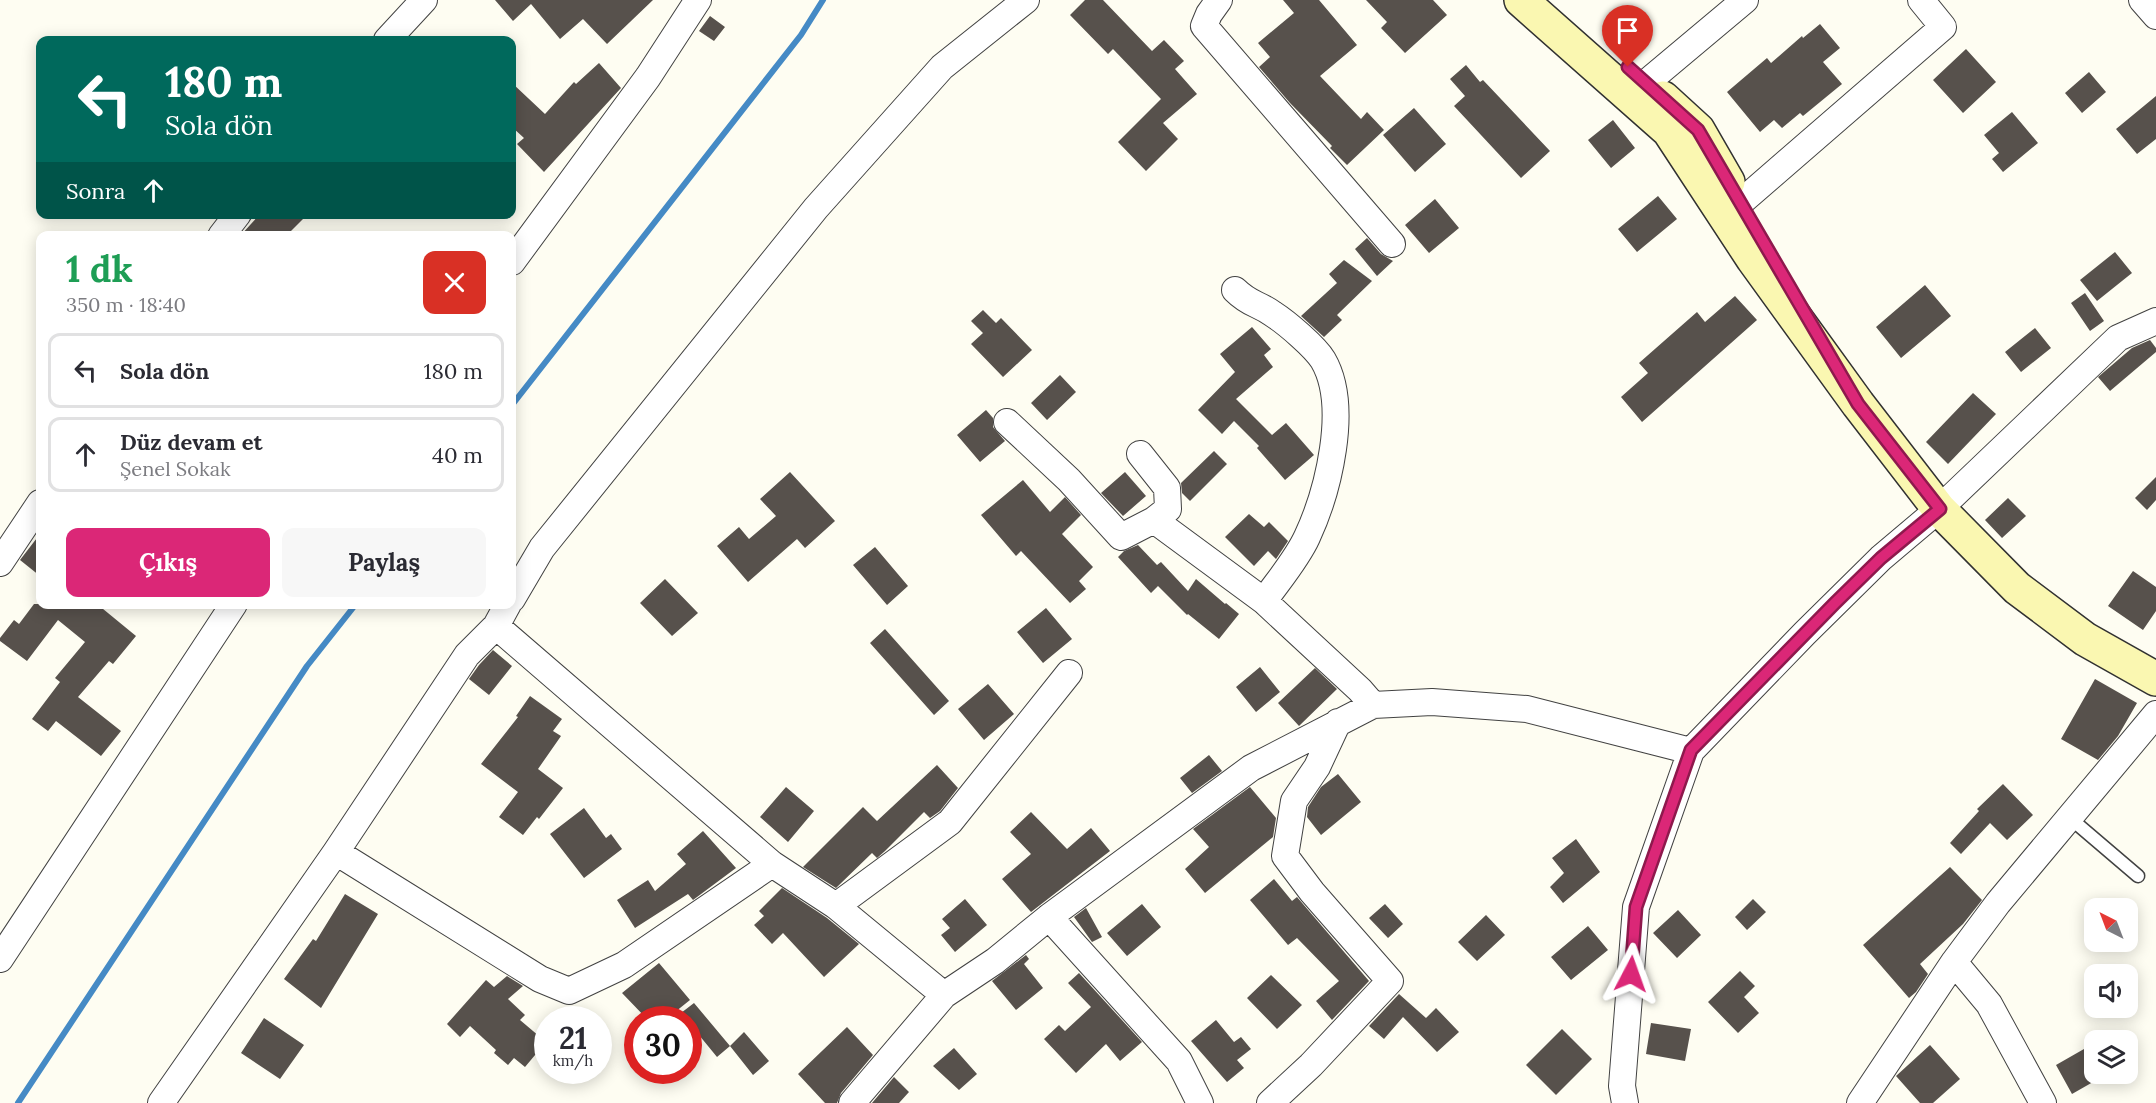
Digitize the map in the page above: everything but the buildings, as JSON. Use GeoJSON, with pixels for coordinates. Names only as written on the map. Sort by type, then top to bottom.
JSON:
{"type":"FeatureCollection","features":[{"type":"Feature","properties":{"kind":"street"},"geometry":{"type":"LineString","coordinates":[[391,36],[424,0]]}},
{"type":"Feature","properties":{"kind":"street"},"geometry":{"type":"LineString","coordinates":[[516,257],[648,77],[698,0]]}},
{"type":"Feature","properties":{"kind":"street"},"geometry":{"type":"LineString","coordinates":[[516,592],[542,548],[816,208],[942,67],[1026,0]]}},
{"type":"Feature","properties":{"kind":"street"},"geometry":{"type":"LineString","coordinates":[[1219,0],[1204,26],[1392,244]]}},
{"type":"Feature","properties":{"kind":"street"},"geometry":{"type":"LineString","coordinates":[[1521,0],[1670,131],[1754,259],[1858,404],[1940,509],[2017,588],[2085,639],[2156,679]]}},
{"type":"Feature","properties":{"kind":"street"},"geometry":{"type":"LineString","coordinates":[[1554,0],[1698,130],[1858,404]]}},
{"type":"Feature","properties":{"kind":"street"},"geometry":{"type":"LineString","coordinates":[[1646,83],[1745,0]]}},
{"type":"Feature","properties":{"kind":"street"},"geometry":{"type":"LineString","coordinates":[[1740,203],[1943,27],[1921,0]]}},
{"type":"Feature","properties":{"kind":"street"},"geometry":{"type":"LineString","coordinates":[[2142,0],[2156,16]]}},
{"type":"Feature","properties":{"kind":"street"},"geometry":{"type":"LineString","coordinates":[[224,231],[234,219]]}},
{"type":"Feature","properties":{"kind":"street"},"geometry":{"type":"LineString","coordinates":[[1235,290],[1247,301],[1272,313],[1296,332],[1323,359],[1335,389],[1334,438],[1328,483],[1307,538],[1264,601]]}},
{"type":"Feature","properties":{"kind":"street"},"geometry":{"type":"LineString","coordinates":[[1625,1103],[1622,1086],[1636,907],[1691,750],[1881,558],[1940,509],[2118,339],[2156,321]]}},
{"type":"Feature","properties":{"kind":"street"},"geometry":{"type":"LineString","coordinates":[[1006,422],[1069,480],[1121,537],[1154,520],[1168,509],[1167,488],[1140,454]]}},
{"type":"Feature","properties":{"kind":"street"},"geometry":{"type":"LineString","coordinates":[[0,563],[36,508]]}},
{"type":"Feature","properties":{"kind":"street"},"geometry":{"type":"LineString","coordinates":[[1154,520],[1264,601],[1360,690],[1372,705]]}},
{"type":"Feature","properties":{"kind":"street"},"geometry":{"type":"LineString","coordinates":[[2,952],[231,609]]}},
{"type":"Feature","properties":{"kind":"street"},"geometry":{"type":"LineString","coordinates":[[161,1103],[336,852],[467,655],[502,615],[772,864],[836,906],[944,995]]}},
{"type":"Feature","properties":{"kind":"street"},"geometry":{"type":"LineString","coordinates":[[836,906],[950,822],[1069,673]]}},
{"type":"Feature","properties":{"kind":"street"},"geometry":{"type":"LineString","coordinates":[[852,1103],[944,995],[995,961],[1049,916],[1251,768],[1372,705],[1432,702],[1527,710],[1691,750]]}},
{"type":"Feature","properties":{"kind":"street"},"geometry":{"type":"LineString","coordinates":[[1860,1103],[1954,962],[1998,903],[2156,714]]}},
{"type":"Feature","properties":{"kind":"street"},"geometry":{"type":"LineString","coordinates":[[1270,1103],[1311,1065],[1390,981],[1312,892],[1285,856],[1294,801],[1317,767],[1338,722]]}},
{"type":"Feature","properties":{"kind":"street"},"geometry":{"type":"LineString","coordinates":[[336,852],[540,979],[569,991],[624,965],[772,864]]}},
{"type":"Feature","properties":{"kind":"street"},"geometry":{"type":"LineString","coordinates":[[1049,916],[1179,1061],[1200,1103]]}},
{"type":"Feature","properties":{"kind":"street"},"geometry":{"type":"LineString","coordinates":[[1954,962],[1989,1004],[2043,1103]]}},
{"type":"Feature","properties":{"kind":"lane"},"geometry":{"type":"LineString","coordinates":[[2070,818],[2138,876]]}},
{"type":"Feature","properties":{"kind":"waterway"},"geometry":{"type":"LineString","coordinates":[[516,400],[801,35],[823,0]]}},
{"type":"Feature","properties":{"kind":"waterway"},"geometry":{"type":"LineString","coordinates":[[18,1103],[307,666],[352,609]]}},
{"type":"Feature","properties":{"kind":"route"},"geometry":{"type":"LineString","coordinates":[[1628,67],[1698,130],[1858,404],[1940,509],[1881,558],[1691,750],[1636,907],[1631,974]]}}]}
